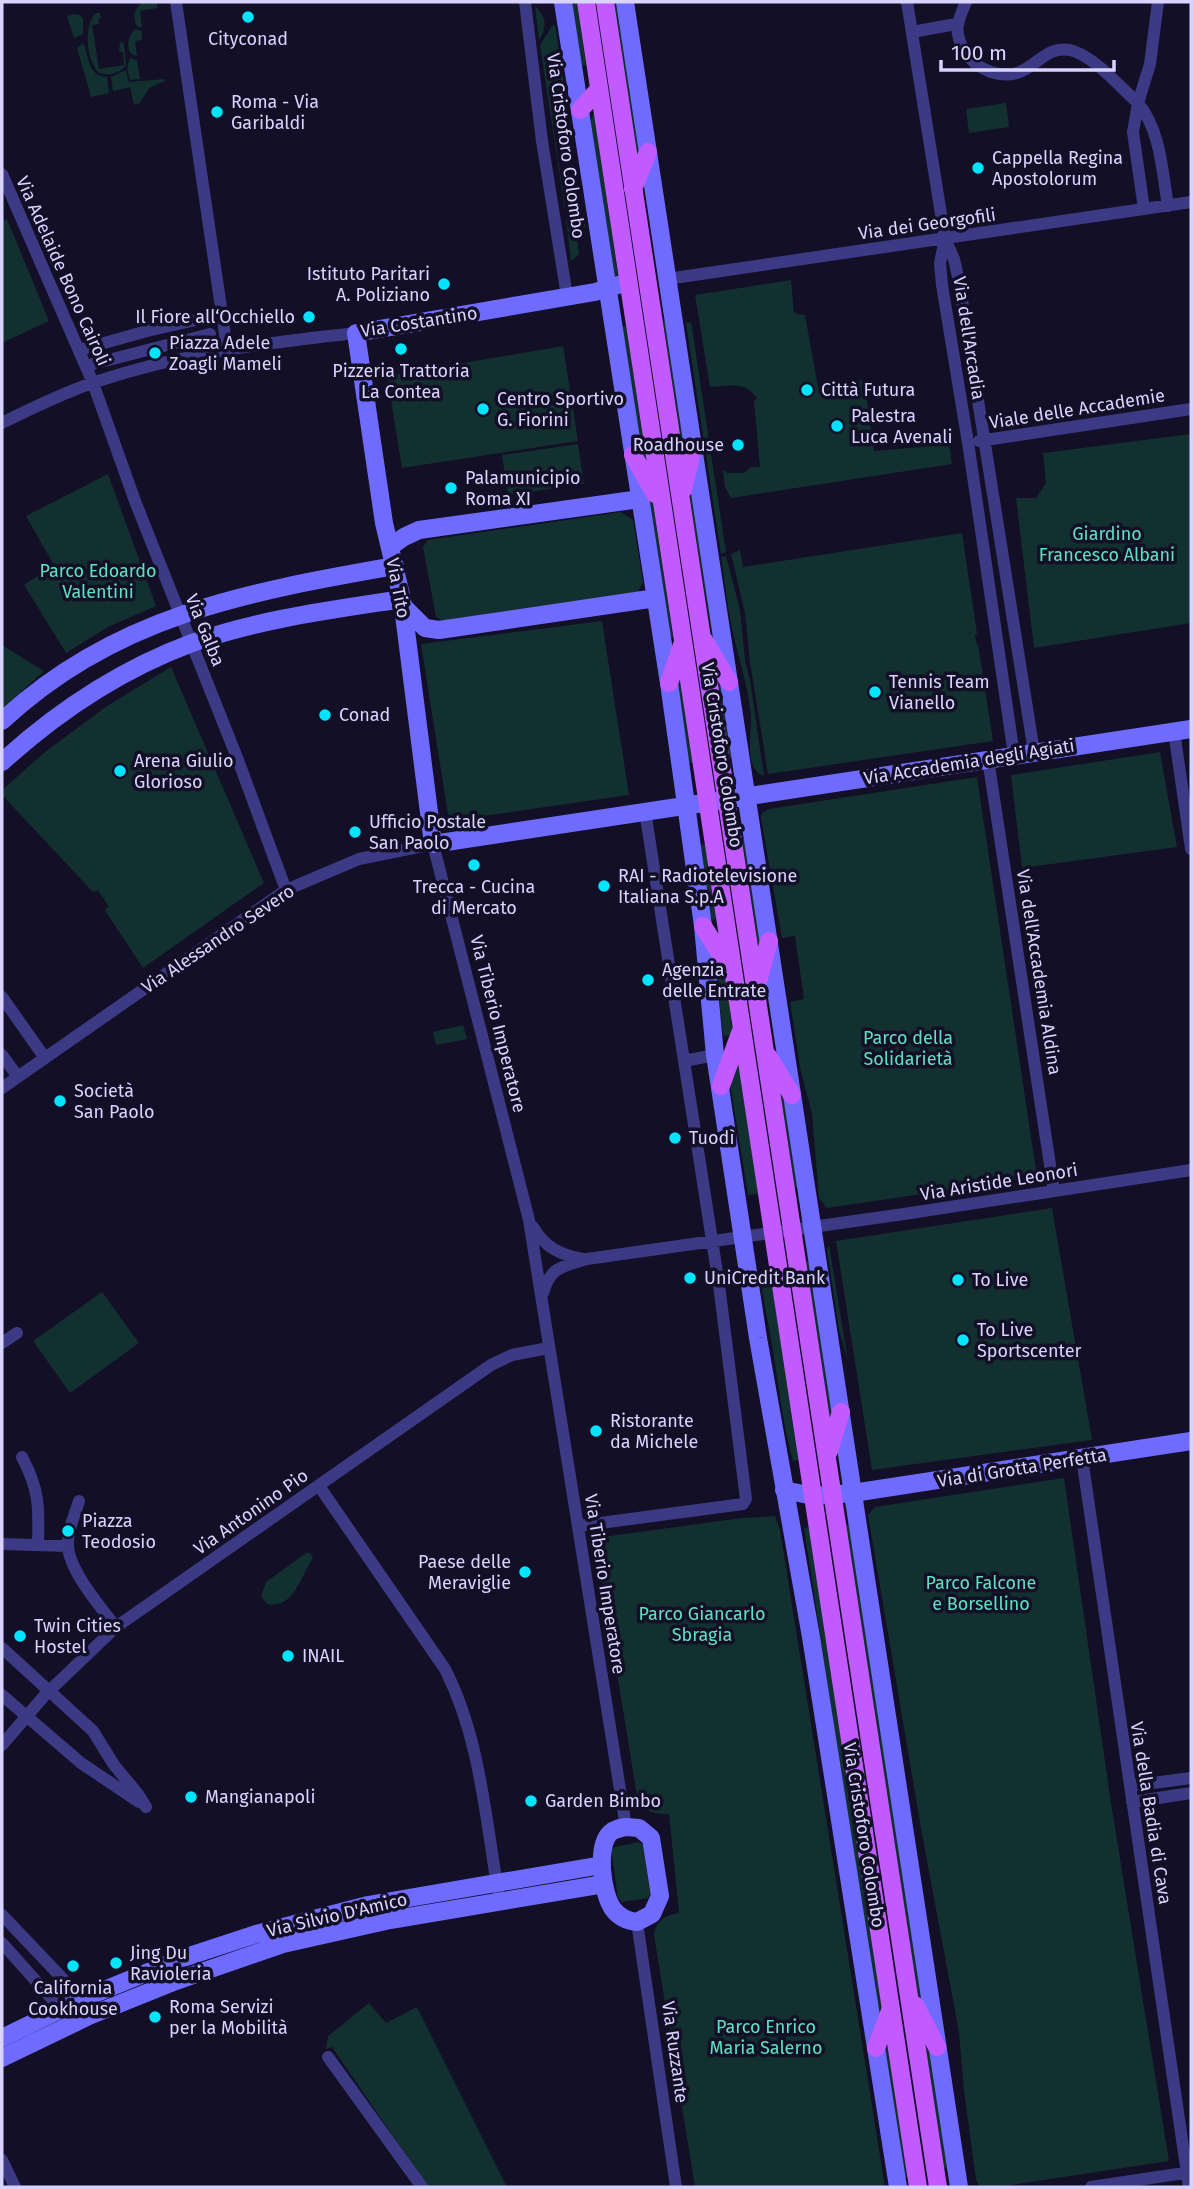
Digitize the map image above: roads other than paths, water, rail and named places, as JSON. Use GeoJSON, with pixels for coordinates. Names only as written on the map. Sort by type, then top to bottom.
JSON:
{"type":"FeatureCollection","features":[{"type":"Feature","properties":{"kind":"main road","name":"Via Cristoforo Colombo"},"geometry":{"type":"LineString","coordinates":[[586,2],[918,2187]]}},
{"type":"Feature","properties":{"kind":"main road","name":"Via Cristoforo Colombo"},"geometry":{"type":"LineString","coordinates":[[605,2],[937,2187]]}},
{"type":"Feature","properties":{"kind":"main road"},"geometry":{"type":"LineString","coordinates":[[580,110],[599,89]]}},
{"type":"Feature","properties":{"kind":"main road"},"geometry":{"type":"LineString","coordinates":[[633,190],[648,152]]}},
{"type":"Feature","properties":{"kind":"main road"},"geometry":{"type":"LineString","coordinates":[[681,500],[694,447]]}},
{"type":"Feature","properties":{"kind":"main road"},"geometry":{"type":"LineString","coordinates":[[633,455],[662,507]]}},
{"type":"Feature","properties":{"kind":"main road"},"geometry":{"type":"LineString","coordinates":[[701,635],[729,682]]}},
{"type":"Feature","properties":{"kind":"main road"},"geometry":{"type":"LineString","coordinates":[[669,683],[683,642]]}},
{"type":"Feature","properties":{"kind":"main road"},"geometry":{"type":"LineString","coordinates":[[703,926],[734,977]]}},
{"type":"Feature","properties":{"kind":"main road"},"geometry":{"type":"LineString","coordinates":[[755,992],[769,941]]}},
{"type":"Feature","properties":{"kind":"main road"},"geometry":{"type":"LineString","coordinates":[[721,1086],[742,1029]]}},
{"type":"Feature","properties":{"kind":"main road"},"geometry":{"type":"LineString","coordinates":[[764,1050],[792,1095]]}},
{"type":"Feature","properties":{"kind":"main road"},"geometry":{"type":"LineString","coordinates":[[826,1458],[841,1412]]}},
{"type":"Feature","properties":{"kind":"main road"},"geometry":{"type":"LineString","coordinates":[[908,1992],[937,2047]]}},
{"type":"Feature","properties":{"kind":"main road"},"geometry":{"type":"LineString","coordinates":[[876,2048],[891,2008]]}},
{"type":"Feature","properties":{"kind":"street"},"geometry":{"type":"LineString","coordinates":[[2,423],[93,383],[138,368],[227,348],[176,2]]}},
{"type":"Feature","properties":{"kind":"street","name":"Via Cristoforo Colombo"},"geometry":{"type":"LineString","coordinates":[[525,2],[542,141],[567,296]]}},
{"type":"Feature","properties":{"kind":"street","name":"Via Cristoforo Colombo"},"geometry":{"type":"LineString","coordinates":[[564,2],[669,683],[703,926],[715,1055],[898,2187]]}},
{"type":"Feature","properties":{"kind":"street","name":"Via Cristoforo Colombo"},"geometry":{"type":"LineString","coordinates":[[625,2],[959,2187]]}},
{"type":"Feature","properties":{"kind":"street","name":"Via dell'Arcadia"},"geometry":{"type":"LineString","coordinates":[[907,2],[946,239],[957,273],[1034,752]]}},
{"type":"Feature","properties":{"kind":"street"},"geometry":{"type":"LineString","coordinates":[[966,2],[956,24],[966,53],[972,61],[985,69],[1001,74],[1015,74],[1030,68],[1049,53],[1069,50],[1090,61],[1138,103],[1149,117],[1155,131],[1168,205]]}},
{"type":"Feature","properties":{"kind":"street"},"geometry":{"type":"LineString","coordinates":[[1144,209],[1133,132],[1138,103],[1150,64],[1158,2]]}},
{"type":"Feature","properties":{"kind":"street"},"geometry":{"type":"LineString","coordinates":[[912,32],[956,24]]}},
{"type":"Feature","properties":{"kind":"street","name":"Via Adelaide Bono Cairoli"},"geometry":{"type":"LineString","coordinates":[[2,174],[93,383]]}},
{"type":"Feature","properties":{"kind":"street","name":"Via dei Georgofili"},"geometry":{"type":"LineString","coordinates":[[667,279],[1191,202]]}},
{"type":"Feature","properties":{"kind":"street","name":"Via dell'Arcadia"},"geometry":{"type":"LineString","coordinates":[[946,239],[941,256],[941,275],[1014,755]]}},
{"type":"Feature","properties":{"kind":"street"},"geometry":{"type":"LineString","coordinates":[[608,286],[667,279]]}},
{"type":"Feature","properties":{"kind":"street","name":"Via Costantino"},"geometry":{"type":"LineString","coordinates":[[227,348],[356,333],[595,292],[608,286]]}},
{"type":"Feature","properties":{"kind":"street"},"geometry":{"type":"LineString","coordinates":[[79,351],[147,331],[222,314]]}},
{"type":"Feature","properties":{"kind":"street","name":"Via Tito"},"geometry":{"type":"LineString","coordinates":[[356,333],[384,523],[402,602],[433,844]]}},
{"type":"Feature","properties":{"kind":"street"},"geometry":{"type":"LineString","coordinates":[[93,364],[210,334]]}},
{"type":"Feature","properties":{"kind":"street","name":"Via Galba"},"geometry":{"type":"LineString","coordinates":[[93,383],[286,890]]}},
{"type":"Feature","properties":{"kind":"street","name":"Viale delle Accademie"},"geometry":{"type":"LineString","coordinates":[[968,443],[1191,409]]}},
{"type":"Feature","properties":{"kind":"street"},"geometry":{"type":"LineString","coordinates":[[390,547],[419,530],[640,499]]}},
{"type":"Feature","properties":{"kind":"street"},"geometry":{"type":"LineString","coordinates":[[984,548],[1001,545]]}},
{"type":"Feature","properties":{"kind":"street"},"geometry":{"type":"LineString","coordinates":[[2,721],[51,678],[74,664],[118,640],[179,614],[255,593],[395,566]]}},
{"type":"Feature","properties":{"kind":"street"},"geometry":{"type":"LineString","coordinates":[[2,762],[47,723],[153,660],[192,643],[257,624],[402,602],[425,628],[439,630],[656,598]]}},
{"type":"Feature","properties":{"kind":"street"},"geometry":{"type":"LineString","coordinates":[[1183,730],[1191,849]]}},
{"type":"Feature","properties":{"kind":"street","name":"Via Accademia degli Agiati"},"geometry":{"type":"LineString","coordinates":[[747,796],[1183,730]]}},
{"type":"Feature","properties":{"kind":"street","name":"Via dell'Accademia Aldina"},"geometry":{"type":"LineString","coordinates":[[988,759],[1054,1191]]}},
{"type":"Feature","properties":{"kind":"street","name":"Via Alessandro Severo"},"geometry":{"type":"LineString","coordinates":[[2,1088],[286,890],[359,859],[433,844],[747,796]]}},
{"type":"Feature","properties":{"kind":"street"},"geometry":{"type":"LineString","coordinates":[[578,1526],[743,1504],[746,1499],[712,1242],[645,811]]}},
{"type":"Feature","properties":{"kind":"street","name":"Via Tiberio Imperatore"},"geometry":{"type":"LineString","coordinates":[[433,844],[529,1220],[626,1826]]}},
{"type":"Feature","properties":{"kind":"street"},"geometry":{"type":"LineString","coordinates":[[2,997],[45,1058]]}},
{"type":"Feature","properties":{"kind":"street"},"geometry":{"type":"LineString","coordinates":[[2,1055],[18,1077]]}},
{"type":"Feature","properties":{"kind":"street"},"geometry":{"type":"LineString","coordinates":[[684,1061],[715,1055]]}},
{"type":"Feature","properties":{"kind":"street","name":"Via Aristide Leonori"},"geometry":{"type":"LineString","coordinates":[[812,1227],[1191,1170]]}},
{"type":"Feature","properties":{"kind":"street"},"geometry":{"type":"LineString","coordinates":[[529,1220],[550,1249],[587,1259]]}},
{"type":"Feature","properties":{"kind":"street"},"geometry":{"type":"LineString","coordinates":[[542,1296],[554,1270],[587,1259],[812,1227]]}},
{"type":"Feature","properties":{"kind":"street"},"geometry":{"type":"LineString","coordinates":[[2,1343],[17,1333]]}},
{"type":"Feature","properties":{"kind":"street","name":"Via Antonino Pio"},"geometry":{"type":"LineString","coordinates":[[2,1745],[38,1702],[116,1627],[491,1365],[512,1355],[548,1348]]}},
{"type":"Feature","properties":{"kind":"street","name":"Via di Grotta Perfetta"},"geometry":{"type":"LineString","coordinates":[[853,1493],[1191,1441]]}},
{"type":"Feature","properties":{"kind":"street"},"geometry":{"type":"LineString","coordinates":[[22,1457],[33,1477],[40,1516],[31,1545]]}},
{"type":"Feature","properties":{"kind":"street","name":"Via della Badia di Cava"},"geometry":{"type":"LineString","coordinates":[[1082,1458],[1189,2172],[1189,2187]]}},
{"type":"Feature","properties":{"kind":"street"},"geometry":{"type":"LineString","coordinates":[[319,1486],[445,1669],[455,1689],[478,1765],[500,1901]]}},
{"type":"Feature","properties":{"kind":"street"},"geometry":{"type":"LineString","coordinates":[[784,1490],[813,1496],[853,1493]]}},
{"type":"Feature","properties":{"kind":"street"},"geometry":{"type":"LineString","coordinates":[[79,1501],[68,1546],[76,1569],[116,1627]]}},
{"type":"Feature","properties":{"kind":"street"},"geometry":{"type":"LineString","coordinates":[[2,1544],[68,1546]]}},
{"type":"Feature","properties":{"kind":"street"},"geometry":{"type":"LineString","coordinates":[[2,1648],[93,1731],[114,1765],[146,1807],[81,1763],[2,1695]]}},
{"type":"Feature","properties":{"kind":"street"},"geometry":{"type":"LineString","coordinates":[[1130,1786],[1191,1778]]}},
{"type":"Feature","properties":{"kind":"street"},"geometry":{"type":"LineString","coordinates":[[1153,1783],[1155,1798]]}},
{"type":"Feature","properties":{"kind":"street"},"geometry":{"type":"LineString","coordinates":[[1132,1802],[1191,1793]]}},
{"type":"Feature","properties":{"kind":"street"},"geometry":{"type":"LineString","coordinates":[[626,1826],[639,1828],[652,1838],[660,1896],[652,1914],[637,1923],[626,1920],[614,1911],[604,1884],[602,1864],[607,1837],[626,1826]]}},
{"type":"Feature","properties":{"kind":"street","name":"Via Silvio D'Amico"},"geometry":{"type":"LineString","coordinates":[[2,2038],[82,1999],[167,1964],[256,1934],[368,1905],[602,1864]]}},
{"type":"Feature","properties":{"kind":"street","name":"Via Silvio D'Amico"},"geometry":{"type":"LineString","coordinates":[[2,2058],[89,2016],[176,1981],[288,1942],[390,1920],[604,1884]]}},
{"type":"Feature","properties":{"kind":"street"},"geometry":{"type":"LineString","coordinates":[[2,1916],[82,1999],[89,2016]]}},
{"type":"Feature","properties":{"kind":"street","name":"Via Ruzzante"},"geometry":{"type":"LineString","coordinates":[[637,1923],[676,2187]]}},
{"type":"Feature","properties":{"kind":"street"},"geometry":{"type":"LineString","coordinates":[[2,1943],[61,2009]]}},
{"type":"Feature","properties":{"kind":"street"},"geometry":{"type":"LineString","coordinates":[[328,2057],[422,2187]]}},
{"type":"Feature","properties":{"kind":"street"},"geometry":{"type":"LineString","coordinates":[[2,2160],[15,2187]]}},
{"type":"Feature","properties":{"kind":"street"},"geometry":{"type":"LineString","coordinates":[[1091,2187],[1189,2172]]}},
{"type":"Feature","properties":{"kind":"place","name":"Cityconad"},"geometry":{"type":"Point","coordinates":[248,17]}},
{"type":"Feature","properties":{"kind":"place","name":"Roma - Via Garibaldi"},"geometry":{"type":"Point","coordinates":[217,112]}},
{"type":"Feature","properties":{"kind":"place","name":"Cappella Regina Apostolorum"},"geometry":{"type":"Point","coordinates":[978,168]}},
{"type":"Feature","properties":{"kind":"place","name":"Istituto Paritari A. Poliziano"},"geometry":{"type":"Point","coordinates":[444,284]}},
{"type":"Feature","properties":{"kind":"place","name":"Il Fiore all‘Occhiello"},"geometry":{"type":"Point","coordinates":[309,317]}},
{"type":"Feature","properties":{"kind":"place","name":"Pizzeria Trattoria La Contea"},"geometry":{"type":"Point","coordinates":[401,349]}},
{"type":"Feature","properties":{"kind":"place","name":"Piazza Adele Zoagli Mameli"},"geometry":{"type":"Point","coordinates":[155,353]}},
{"type":"Feature","properties":{"kind":"place","name":"Città Futura"},"geometry":{"type":"Point","coordinates":[807,390]}},
{"type":"Feature","properties":{"kind":"place","name":"Centro Sportivo G. Fiorini"},"geometry":{"type":"Point","coordinates":[483,409]}},
{"type":"Feature","properties":{"kind":"place","name":"Palestra Luca Avenali"},"geometry":{"type":"Point","coordinates":[837,426]}},
{"type":"Feature","properties":{"kind":"place","name":"Roadhouse"},"geometry":{"type":"Point","coordinates":[738,445]}},
{"type":"Feature","properties":{"kind":"place","name":"Palamunicipio Roma XI"},"geometry":{"type":"Point","coordinates":[451,488]}},
{"type":"Feature","properties":{"kind":"place","name":"Tennis Team Vianello"},"geometry":{"type":"Point","coordinates":[875,692]}},
{"type":"Feature","properties":{"kind":"place","name":"Conad"},"geometry":{"type":"Point","coordinates":[325,715]}},
{"type":"Feature","properties":{"kind":"place","name":"Arena Giulio Glorioso"},"geometry":{"type":"Point","coordinates":[120,771]}},
{"type":"Feature","properties":{"kind":"place","name":"Ufficio Postale San Paolo"},"geometry":{"type":"Point","coordinates":[355,832]}},
{"type":"Feature","properties":{"kind":"place","name":"Trecca - Cucina di Mercato"},"geometry":{"type":"Point","coordinates":[474,865]}},
{"type":"Feature","properties":{"kind":"place","name":"RAI - Radiotelevisione Italiana S.p.A"},"geometry":{"type":"Point","coordinates":[604,886]}},
{"type":"Feature","properties":{"kind":"place","name":"Agenzia delle Entrate"},"geometry":{"type":"Point","coordinates":[648,980]}},
{"type":"Feature","properties":{"kind":"place","name":"Società San Paolo"},"geometry":{"type":"Point","coordinates":[60,1101]}},
{"type":"Feature","properties":{"kind":"place","name":"Tuodì"},"geometry":{"type":"Point","coordinates":[675,1138]}},
{"type":"Feature","properties":{"kind":"place","name":"UniCredit Bank"},"geometry":{"type":"Point","coordinates":[690,1278]}},
{"type":"Feature","properties":{"kind":"place","name":"To Live"},"geometry":{"type":"Point","coordinates":[958,1280]}},
{"type":"Feature","properties":{"kind":"place","name":"To Live Sportscenter"},"geometry":{"type":"Point","coordinates":[963,1340]}},
{"type":"Feature","properties":{"kind":"place","name":"Ristorante da Michele"},"geometry":{"type":"Point","coordinates":[596,1431]}},
{"type":"Feature","properties":{"kind":"place","name":"Piazza Teodosio"},"geometry":{"type":"Point","coordinates":[68,1531]}},
{"type":"Feature","properties":{"kind":"place","name":"Paese delle Meraviglie"},"geometry":{"type":"Point","coordinates":[525,1572]}},
{"type":"Feature","properties":{"kind":"place","name":"Twin Cities Hostel"},"geometry":{"type":"Point","coordinates":[20,1636]}},
{"type":"Feature","properties":{"kind":"place","name":"INAIL"},"geometry":{"type":"Point","coordinates":[288,1656]}},
{"type":"Feature","properties":{"kind":"place","name":"Mangianapoli"},"geometry":{"type":"Point","coordinates":[191,1797]}},
{"type":"Feature","properties":{"kind":"place","name":"Garden Bimbo"},"geometry":{"type":"Point","coordinates":[531,1801]}},
{"type":"Feature","properties":{"kind":"place","name":"Jing Du Ravioleria"},"geometry":{"type":"Point","coordinates":[116,1963]}},
{"type":"Feature","properties":{"kind":"place","name":"California Cookhouse"},"geometry":{"type":"Point","coordinates":[73,1966]}},
{"type":"Feature","properties":{"kind":"place","name":"Roma Servizi per la Mobilità"},"geometry":{"type":"Point","coordinates":[155,2017]}},
{"type":"Feature","properties":{"kind":"park label","name":"Giardino Francesco Albani"},"geometry":{"type":"Point","coordinates":[1107,544]}},
{"type":"Feature","properties":{"kind":"park label","name":"Parco Edoardo Valentini"},"geometry":{"type":"Point","coordinates":[98,581]}},
{"type":"Feature","properties":{"kind":"park label","name":"Parco della Solidarietà"},"geometry":{"type":"Point","coordinates":[908,1048]}},
{"type":"Feature","properties":{"kind":"park label","name":"Parco Falcone e Borsellino"},"geometry":{"type":"Point","coordinates":[981,1593]}},
{"type":"Feature","properties":{"kind":"park label","name":"Parco Giancarlo Sbragia"},"geometry":{"type":"Point","coordinates":[702,1624]}},
{"type":"Feature","properties":{"kind":"park label","name":"Parco Enrico Maria Salerno"},"geometry":{"type":"Point","coordinates":[766,2037]}}]}
